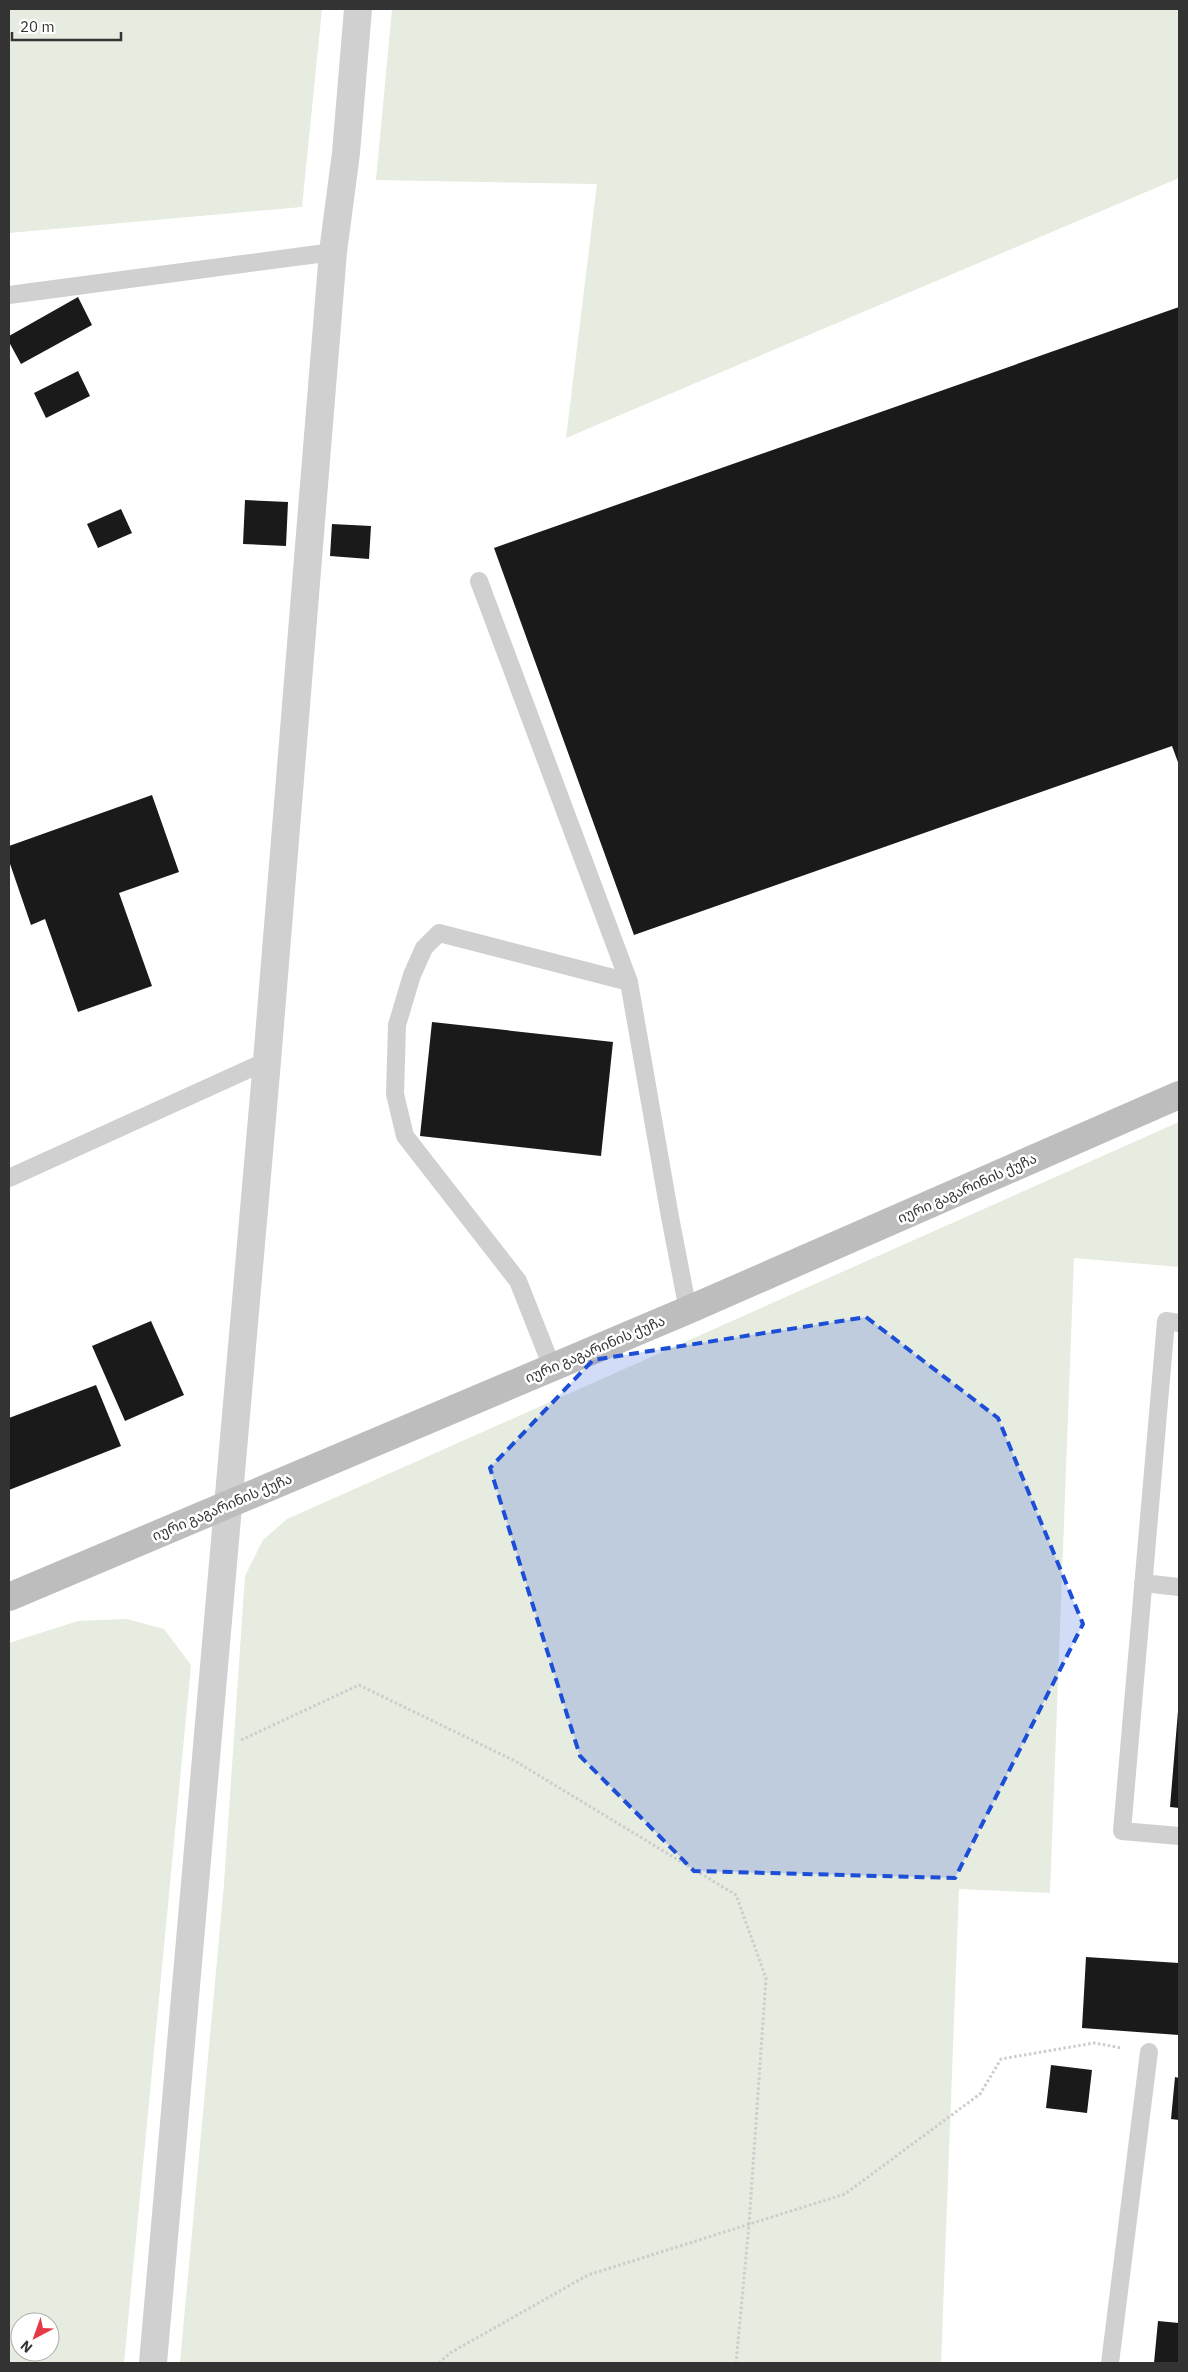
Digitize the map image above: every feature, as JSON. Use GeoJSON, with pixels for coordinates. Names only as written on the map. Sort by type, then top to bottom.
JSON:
{"type":"FeatureCollection","features":[{"type":"Feature","properties":{"kind":"street"},"geometry":{"type":"LineString","coordinates":[[152,2363],[267,1061],[333,252],[346,153],[358,9]]}},
{"type":"Feature","properties":{"kind":"street","name":"იური გაგარინის ქუჩა"},"geometry":{"type":"LineString","coordinates":[[9,1597],[688,1310],[1179,1095]]}},
{"type":"Feature","properties":{"kind":"lane"},"geometry":{"type":"LineString","coordinates":[[9,295],[333,252]]}},
{"type":"Feature","properties":{"kind":"lane"},"geometry":{"type":"LineString","coordinates":[[479,581],[629,982],[688,1310]]}},
{"type":"Feature","properties":{"kind":"lane"},"geometry":{"type":"LineString","coordinates":[[552,1367],[518,1281],[405,1136],[395,1094],[397,1025],[418,961],[424,948],[439,933],[629,982]]}},
{"type":"Feature","properties":{"kind":"lane"},"geometry":{"type":"LineString","coordinates":[[9,1178],[267,1061]]}},
{"type":"Feature","properties":{"kind":"lane"},"geometry":{"type":"LineString","coordinates":[[1179,1323],[1166,1322],[1122,1831],[1179,1836]]}},
{"type":"Feature","properties":{"kind":"lane"},"geometry":{"type":"LineString","coordinates":[[1143,1583],[1179,1587]]}},
{"type":"Feature","properties":{"kind":"lane"},"geometry":{"type":"LineString","coordinates":[[1110,2363],[1149,2052]]}},
{"type":"Feature","properties":{"kind":"path"},"geometry":{"type":"LineString","coordinates":[[206,1756],[359,1685],[515,1761],[736,1895],[766,1978],[749,2224],[736,2363]]}},
{"type":"Feature","properties":{"kind":"path"},"geometry":{"type":"LineString","coordinates":[[439,2363],[450,2353],[588,2275],[845,2194],[980,2094],[1001,2059],[1094,2043],[1149,2052]]}},
{"type":"Feature","properties":{"kind":"highlighted area"},"geometry":{"type":"Polygon","coordinates":[[[866,1317],[998,1418],[1083,1624],[955,1878],[694,1871],[580,1756],[490,1468],[593,1360],[866,1317]]]}},
{"type":"Feature","properties":{"kind":"shaded area"},"geometry":{"type":"Polygon","coordinates":[[[9,9],[322,9],[302,207],[9,233],[9,9]]]}},
{"type":"Feature","properties":{"kind":"shaded area"},"geometry":{"type":"Polygon","coordinates":[[[392,9],[1179,9],[1179,178],[566,438],[597,184],[376,180],[392,9]]]}},
{"type":"Feature","properties":{"kind":"shaded area"},"geometry":{"type":"Polygon","coordinates":[[[1179,1122],[1179,1267],[1074,1258],[1050,1893],[959,1889],[941,2363],[180,2363],[224,1884],[245,1576],[263,1540],[287,1519],[1179,1122]]]}},
{"type":"Feature","properties":{"kind":"shaded area"},"geometry":{"type":"Polygon","coordinates":[[[127,1619],[164,1629],[191,1665],[124,2363],[9,2363],[9,1643],[78,1621],[127,1619]]]}},
{"type":"Feature","properties":{"kind":"building"},"geometry":{"type":"Polygon","coordinates":[[[78,297],[92,325],[21,364],[9,342],[9,336],[78,297]]]}},
{"type":"Feature","properties":{"kind":"building"},"geometry":{"type":"Polygon","coordinates":[[[1179,307],[1179,765],[1172,746],[634,935],[494,548],[1179,307]]]}},
{"type":"Feature","properties":{"kind":"building"},"geometry":{"type":"Polygon","coordinates":[[[78,371],[90,396],[46,418],[34,393],[78,371]]]}},
{"type":"Feature","properties":{"kind":"building"},"geometry":{"type":"Polygon","coordinates":[[[245,500],[288,502],[286,546],[243,544],[245,500]]]}},
{"type":"Feature","properties":{"kind":"building"},"geometry":{"type":"Polygon","coordinates":[[[121,509],[132,533],[98,548],[87,524],[121,509]]]}},
{"type":"Feature","properties":{"kind":"building"},"geometry":{"type":"Polygon","coordinates":[[[332,524],[371,526],[369,559],[330,556],[332,524]]]}},
{"type":"Feature","properties":{"kind":"building"},"geometry":{"type":"Polygon","coordinates":[[[152,795],[179,872],[119,893],[152,986],[78,1012],[45,919],[31,925],[9,861],[9,846],[152,795]]]}},
{"type":"Feature","properties":{"kind":"building"},"geometry":{"type":"Polygon","coordinates":[[[432,1022],[613,1042],[601,1156],[420,1136],[432,1022]]]}},
{"type":"Feature","properties":{"kind":"building"},"geometry":{"type":"Polygon","coordinates":[[[151,1321],[184,1395],[125,1421],[92,1346],[151,1321]]]}},
{"type":"Feature","properties":{"kind":"building"},"geometry":{"type":"Polygon","coordinates":[[[96,1385],[121,1446],[9,1490],[9,1418],[96,1385]]]}},
{"type":"Feature","properties":{"kind":"building"},"geometry":{"type":"Polygon","coordinates":[[[1179,1711],[1179,1808],[1170,1807],[1179,1711]]]}},
{"type":"Feature","properties":{"kind":"building"},"geometry":{"type":"Polygon","coordinates":[[[1086,1957],[1179,1963],[1179,2035],[1082,2028],[1086,1957]]]}},
{"type":"Feature","properties":{"kind":"building"},"geometry":{"type":"Polygon","coordinates":[[[1051,2065],[1092,2070],[1087,2113],[1046,2108],[1051,2065]]]}},
{"type":"Feature","properties":{"kind":"building"},"geometry":{"type":"Polygon","coordinates":[[[1175,2077],[1179,2078],[1179,2120],[1171,2119],[1175,2077]]]}},
{"type":"Feature","properties":{"kind":"building"},"geometry":{"type":"Polygon","coordinates":[[[1158,2321],[1179,2323],[1179,2363],[1154,2363],[1158,2321]]]}}]}
